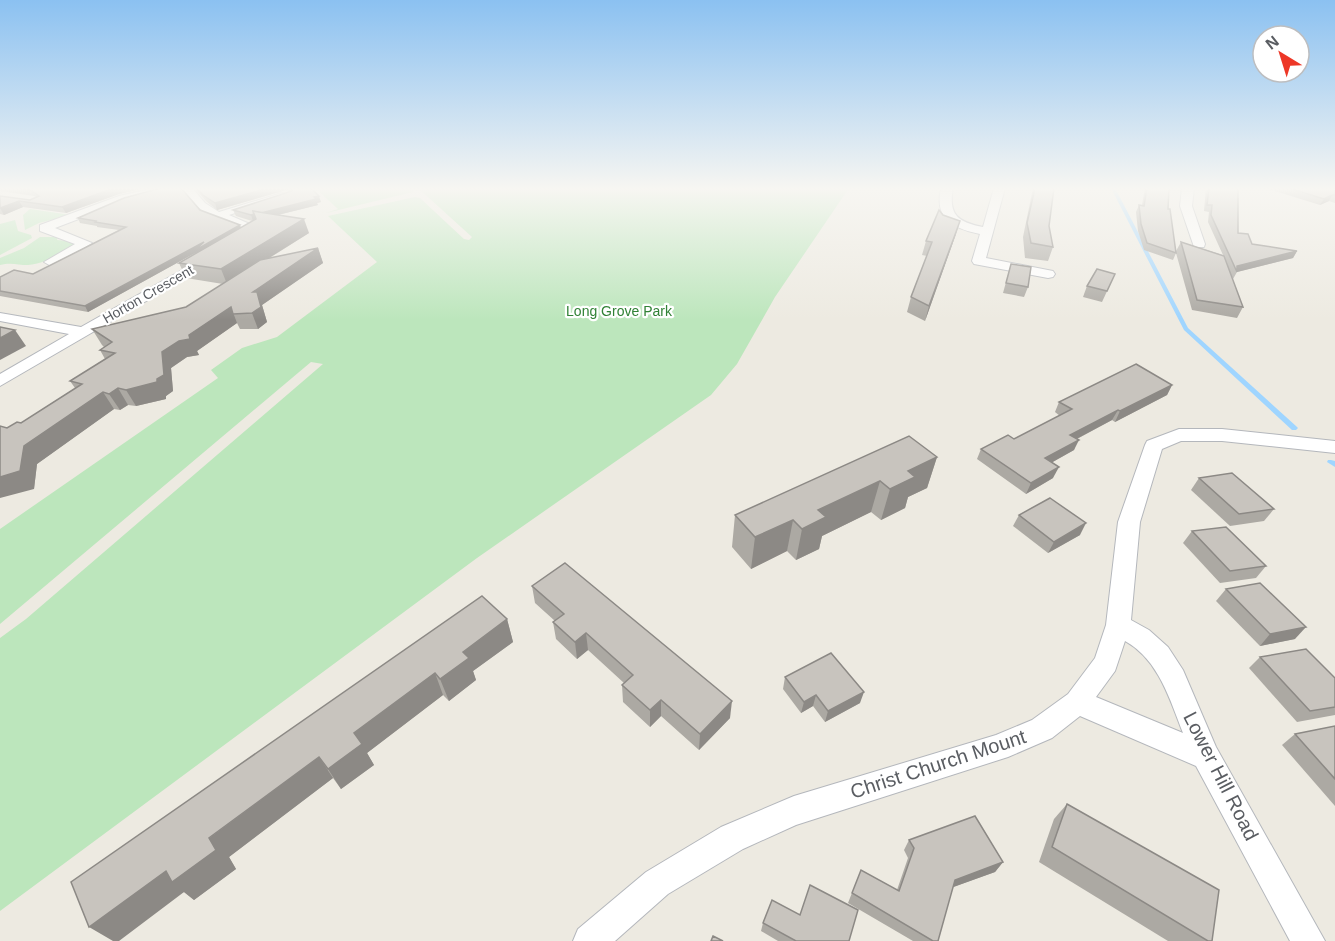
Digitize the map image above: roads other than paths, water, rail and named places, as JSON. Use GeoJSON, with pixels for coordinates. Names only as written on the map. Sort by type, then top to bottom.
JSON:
{"type":"FeatureCollection","features":[{"type":"Feature","properties":{"kind":"street"},"geometry":{"type":"LineString","coordinates":[[51,262],[86,243],[55,232]]}},
{"type":"Feature","properties":{"kind":"street","name":"Horton Crescent"},"geometry":{"type":"LineString","coordinates":[[0,381],[252,232]]}},
{"type":"Feature","properties":{"kind":"street"},"geometry":{"type":"LineString","coordinates":[[987,232],[979,261],[1048,274]]}},
{"type":"Feature","properties":{"kind":"street"},"geometry":{"type":"LineString","coordinates":[[1194,232],[1198,244]]}},
{"type":"Feature","properties":{"kind":"street"},"geometry":{"type":"LineString","coordinates":[[0,317],[81,332]]}},
{"type":"Feature","properties":{"kind":"street","name":"Christ Church Mount"},"geometry":{"type":"LineString","coordinates":[[590,941],[657,883],[732,838],[794,811],[998,748],[1042,729],[1077,702],[1106,663],[1118,625],[1129,522],[1154,445],[1179,435],[1222,435],[1335,447]]}},
{"type":"Feature","properties":{"kind":"street","name":"Lower Hill Road"},"geometry":{"type":"LineString","coordinates":[[1118,625],[1140,637],[1160,655],[1174,678],[1206,756],[1308,941]]}},
{"type":"Feature","properties":{"kind":"street"},"geometry":{"type":"LineString","coordinates":[[1077,702],[1206,756]]}},
{"type":"Feature","properties":{"kind":"waterway"},"geometry":{"type":"LineString","coordinates":[[1136,232],[1186,329],[1294,428]]}},
{"type":"Feature","properties":{"kind":"waterway"},"geometry":{"type":"LineString","coordinates":[[1331,462],[1335,465]]}},
{"type":"Feature","properties":{"kind":"park label","name":"Long Grove Park"},"geometry":{"type":"Point","coordinates":[619,311]}}]}
